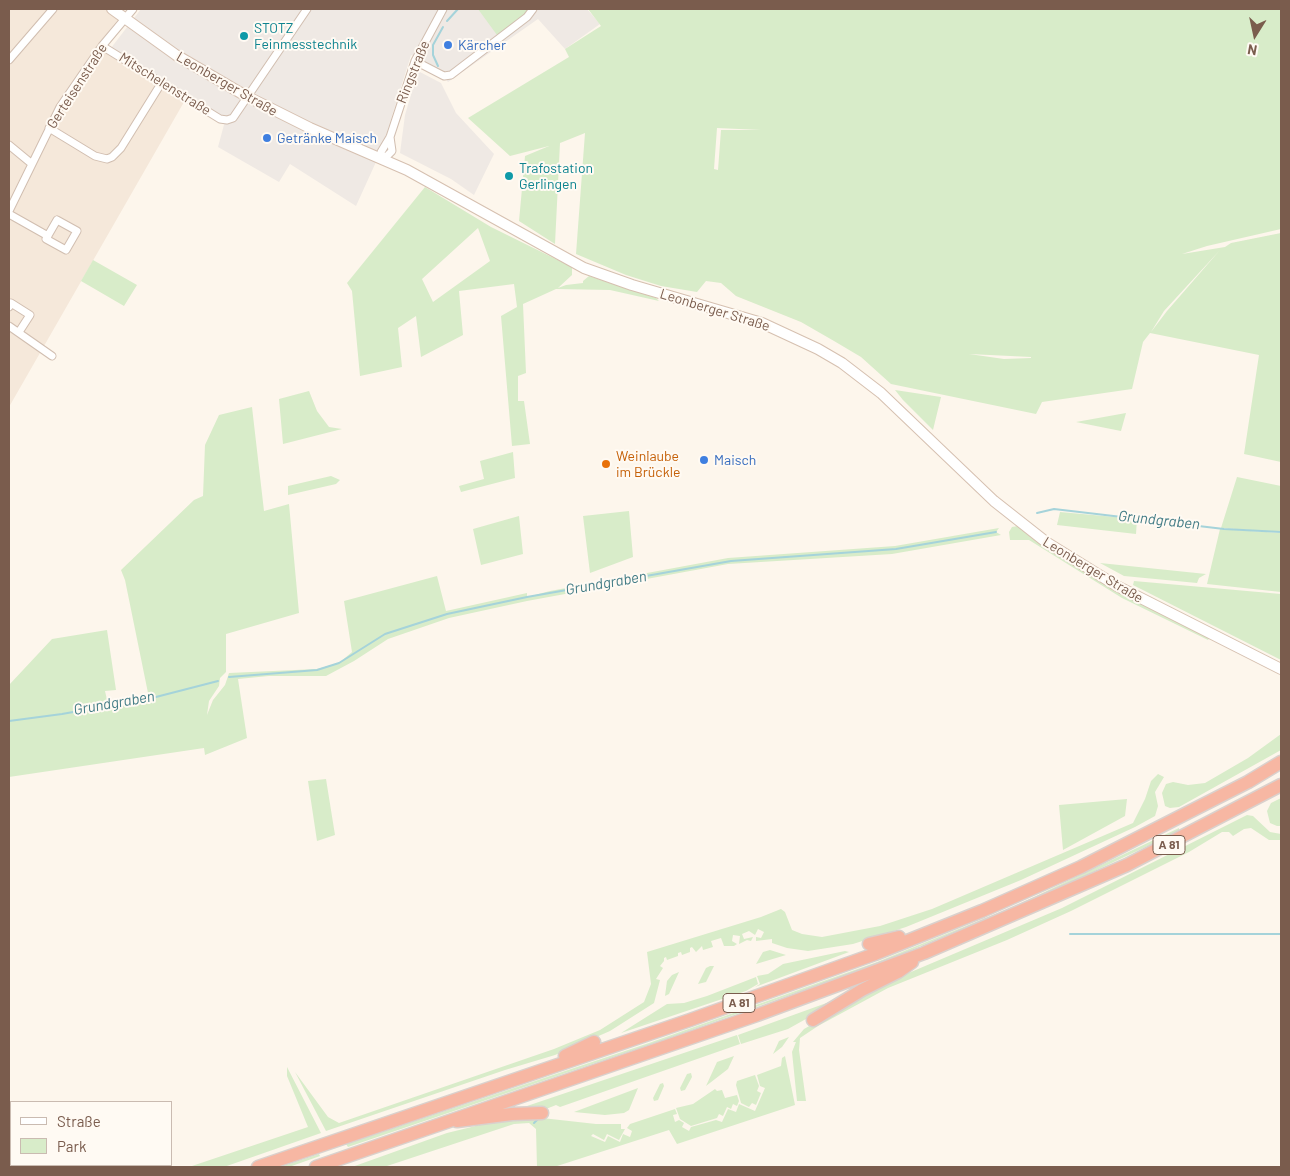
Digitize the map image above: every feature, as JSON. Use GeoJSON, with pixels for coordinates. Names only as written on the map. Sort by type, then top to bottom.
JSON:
{"type":"FeatureCollection","features":[{"type":"Feature","properties":{"kind":"highway","name":"A 81"},"geometry":{"type":"LineString","coordinates":[[258,1167],[758,996],[943,927],[1028,892],[1102,857],[1281,762]]}},
{"type":"Feature","properties":{"kind":"highway","name":"A 81"},"geometry":{"type":"LineString","coordinates":[[320,1166],[442,1122],[772,1010],[924,953],[1127,865],[1281,785]]}},
{"type":"Feature","properties":{"kind":"highway"},"geometry":{"type":"LineString","coordinates":[[869,944],[943,927]]}},
{"type":"Feature","properties":{"kind":"highway"},"geometry":{"type":"LineString","coordinates":[[813,1020],[862,990],[898,972],[924,953]]}},
{"type":"Feature","properties":{"kind":"highway"},"geometry":{"type":"LineString","coordinates":[[532,1074],[594,1042]]}},
{"type":"Feature","properties":{"kind":"highway"},"geometry":{"type":"LineString","coordinates":[[442,1122],[542,1113]]}},
{"type":"Feature","properties":{"kind":"main road","name":"Leonberger Straße"},"geometry":{"type":"LineString","coordinates":[[112,9],[176,55],[246,96],[310,128],[443,188],[537,244],[584,268],[632,286],[762,323],[818,349],[842,363],[881,393],[994,502],[1046,542],[1117,586],[1281,669]]}},
{"type":"Feature","properties":{"kind":"street"},"geometry":{"type":"LineString","coordinates":[[9,60],[53,9]]}},
{"type":"Feature","properties":{"kind":"street","name":"Gerteisenstraße"},"geometry":{"type":"LineString","coordinates":[[48,236],[9,212],[60,108],[102,46],[133,9]]}},
{"type":"Feature","properties":{"kind":"street"},"geometry":{"type":"LineString","coordinates":[[246,96],[307,9]]}},
{"type":"Feature","properties":{"kind":"street","name":"Ringstraße"},"geometry":{"type":"LineString","coordinates":[[383,160],[381,152],[390,138],[415,61],[443,9]]}},
{"type":"Feature","properties":{"kind":"street"},"geometry":{"type":"LineString","coordinates":[[415,61],[444,76],[451,75],[527,17],[533,9]]}},
{"type":"Feature","properties":{"kind":"street","name":"Mitschelenstraße"},"geometry":{"type":"LineString","coordinates":[[102,46],[220,119],[232,118],[246,96]]}},
{"type":"Feature","properties":{"kind":"street"},"geometry":{"type":"LineString","coordinates":[[49,128],[95,156],[107,159],[112,157],[121,148],[162,82]]}},
{"type":"Feature","properties":{"kind":"street"},"geometry":{"type":"LineString","coordinates":[[9,145],[32,164]]}},
{"type":"Feature","properties":{"kind":"street","name":"Gerteisenstraße"},"geometry":{"type":"LineString","coordinates":[[57,220],[77,231],[66,250],[46,239],[48,236],[57,220]]}},
{"type":"Feature","properties":{"kind":"street"},"geometry":{"type":"LineString","coordinates":[[9,307],[11,304],[30,316],[19,332]]}},
{"type":"Feature","properties":{"kind":"street"},"geometry":{"type":"LineString","coordinates":[[9,326],[52,356]]}},
{"type":"Feature","properties":{"kind":"shaded area"},"geometry":{"type":"Polygon","coordinates":[[[9,9],[126,9],[97,46],[184,102],[9,407],[9,9]]]}},
{"type":"Feature","properties":{"kind":"shaded area"},"geometry":{"type":"Polygon","coordinates":[[[141,9],[587,9],[600,24],[565,49],[538,19],[448,82],[436,67],[411,55],[381,151],[356,206],[290,164],[279,182],[218,147],[225,121],[111,48],[141,9]]]}},
{"type":"Feature","properties":{"kind":"shaded area"},"geometry":{"type":"Polygon","coordinates":[[[418,71],[441,83],[456,113],[494,154],[474,195],[451,179],[400,153],[405,115],[418,71]]]}},
{"type":"Feature","properties":{"kind":"green space"},"geometry":{"type":"Polygon","coordinates":[[[478,9],[528,9],[528,13],[497,35],[478,9]]]}},
{"type":"Feature","properties":{"kind":"green space"},"geometry":{"type":"Polygon","coordinates":[[[588,9],[1281,9],[1281,229],[1207,246],[1182,254],[1225,247],[1231,243],[1281,233],[1281,462],[1244,454],[1259,355],[1150,333],[1143,342],[1132,389],[1042,402],[1036,414],[891,384],[861,357],[801,322],[736,296],[721,283],[706,281],[697,292],[661,286],[626,275],[576,254],[585,133],[560,143],[555,244],[519,221],[525,156],[549,146],[510,156],[468,118],[569,57],[565,49],[601,26],[588,9]],[[717,128],[714,169],[718,170],[721,130],[761,130],[717,128]],[[1220,250],[1164,311],[1151,332],[1220,250]],[[969,354],[1004,359],[1031,357],[969,354]]]}},
{"type":"Feature","properties":{"kind":"green space"},"geometry":{"type":"Polygon","coordinates":[[[425,187],[491,227],[572,267],[572,275],[558,288],[583,283],[589,276],[656,298],[659,301],[610,290],[556,289],[523,304],[526,373],[518,376],[518,401],[524,401],[530,444],[512,446],[501,316],[517,307],[514,284],[459,291],[463,335],[421,357],[416,316],[398,328],[402,367],[360,376],[352,291],[347,283],[425,187]],[[478,228],[422,279],[433,302],[490,261],[478,228]]]}},
{"type":"Feature","properties":{"kind":"green space"},"geometry":{"type":"Polygon","coordinates":[[[93,260],[137,285],[124,306],[81,281],[93,260]]]}},
{"type":"Feature","properties":{"kind":"green space"},"geometry":{"type":"Polygon","coordinates":[[[895,390],[941,397],[933,430],[903,400],[895,390]]]}},
{"type":"Feature","properties":{"kind":"green space"},"geometry":{"type":"Polygon","coordinates":[[[309,391],[317,411],[329,427],[342,429],[283,444],[279,399],[309,391]]]}},
{"type":"Feature","properties":{"kind":"green space"},"geometry":{"type":"Polygon","coordinates":[[[252,407],[264,511],[289,504],[299,613],[226,634],[226,672],[220,678],[219,686],[209,701],[207,715],[213,700],[225,685],[229,673],[317,669],[339,663],[352,652],[344,601],[437,576],[446,611],[527,593],[527,597],[550,591],[728,558],[895,546],[999,528],[996,532],[1001,535],[892,554],[728,564],[527,601],[449,618],[388,639],[326,676],[269,676],[238,679],[247,738],[205,755],[204,748],[9,777],[9,685],[52,639],[107,630],[116,690],[105,691],[108,704],[145,698],[148,693],[125,580],[121,570],[194,500],[203,496],[205,445],[219,415],[252,407]]]}},
{"type":"Feature","properties":{"kind":"green space"},"geometry":{"type":"Polygon","coordinates":[[[1126,413],[1121,431],[1076,422],[1126,413]]]}},
{"type":"Feature","properties":{"kind":"green space"},"geometry":{"type":"Polygon","coordinates":[[[513,452],[515,478],[461,492],[459,486],[484,479],[480,461],[513,452]]]}},
{"type":"Feature","properties":{"kind":"green space"},"geometry":{"type":"Polygon","coordinates":[[[331,476],[340,480],[336,484],[288,495],[288,486],[331,476]]]}},
{"type":"Feature","properties":{"kind":"green space"},"geometry":{"type":"Polygon","coordinates":[[[1237,477],[1281,486],[1281,532],[1221,528],[1237,477]]]}},
{"type":"Feature","properties":{"kind":"green space"},"geometry":{"type":"Polygon","coordinates":[[[629,511],[633,557],[590,573],[583,516],[629,511]]]}},
{"type":"Feature","properties":{"kind":"green space"},"geometry":{"type":"Polygon","coordinates":[[[1060,512],[1137,519],[1136,534],[1057,525],[1060,512]]]}},
{"type":"Feature","properties":{"kind":"green space"},"geometry":{"type":"Polygon","coordinates":[[[519,516],[523,554],[481,565],[473,529],[519,516]]]}},
{"type":"Feature","properties":{"kind":"green space"},"geometry":{"type":"Polygon","coordinates":[[[1018,526],[1211,636],[1208,640],[1122,598],[1029,540],[1010,540],[1009,532],[1012,527],[1018,526]]]}},
{"type":"Feature","properties":{"kind":"green space"},"geometry":{"type":"Polygon","coordinates":[[[1220,529],[1281,533],[1281,592],[1207,584],[1220,529]]]}},
{"type":"Feature","properties":{"kind":"green space"},"geometry":{"type":"Polygon","coordinates":[[[1100,563],[1206,574],[1199,578],[1197,583],[1124,576],[1100,563]]]}},
{"type":"Feature","properties":{"kind":"green space"},"geometry":{"type":"Polygon","coordinates":[[[1134,581],[1281,594],[1281,660],[1133,585],[1134,581]]]}},
{"type":"Feature","properties":{"kind":"green space"},"geometry":{"type":"Polygon","coordinates":[[[1281,734],[1281,750],[1179,807],[1170,808],[1165,806],[1162,793],[1166,784],[1173,782],[1188,785],[1205,783],[1248,758],[1281,734]]]}},
{"type":"Feature","properties":{"kind":"green space"},"geometry":{"type":"Polygon","coordinates":[[[1158,774],[1164,777],[1155,792],[1158,806],[1155,816],[1021,880],[906,927],[853,944],[808,951],[787,948],[772,943],[772,939],[756,941],[756,937],[761,938],[764,932],[758,929],[755,935],[749,931],[742,934],[744,939],[753,937],[751,941],[747,940],[739,944],[740,936],[733,935],[732,941],[737,944],[734,946],[724,946],[721,938],[711,941],[713,947],[703,950],[702,946],[696,952],[692,947],[690,952],[682,955],[681,952],[678,953],[678,956],[667,960],[666,957],[660,966],[663,968],[656,979],[660,980],[654,1003],[610,1031],[555,1055],[505,1070],[326,1131],[295,1072],[328,1117],[339,1123],[554,1049],[600,1030],[644,1002],[651,984],[647,952],[761,917],[781,909],[785,912],[792,930],[802,934],[822,937],[880,926],[932,909],[1133,823],[1145,799],[1151,781],[1158,774]]]}},
{"type":"Feature","properties":{"kind":"green space"},"geometry":{"type":"Polygon","coordinates":[[[326,779],[335,835],[317,841],[308,781],[326,779]]]}},
{"type":"Feature","properties":{"kind":"green space"},"geometry":{"type":"Polygon","coordinates":[[[1281,798],[1281,826],[1277,826],[1270,823],[1267,811],[1271,803],[1281,798]]]}},
{"type":"Feature","properties":{"kind":"green space"},"geometry":{"type":"Polygon","coordinates":[[[1127,799],[1125,816],[1063,850],[1059,805],[1127,799]]]}},
{"type":"Feature","properties":{"kind":"green space"},"geometry":{"type":"Polygon","coordinates":[[[1247,815],[1253,816],[1270,832],[1281,834],[1281,840],[1269,840],[1251,828],[1244,829],[1233,836],[1229,832],[1222,832],[1189,852],[1071,911],[1007,940],[888,988],[818,1026],[800,1038],[799,1050],[806,1101],[797,1101],[792,1052],[796,1042],[793,1042],[804,1029],[885,983],[1062,908],[1247,815]]]}},
{"type":"Feature","properties":{"kind":"green space"},"geometry":{"type":"Polygon","coordinates":[[[1179,828],[1179,830],[1152,844],[1048,893],[880,963],[666,1039],[348,1147],[346,1144],[649,1043],[877,962],[1015,906],[1179,828]]]}},
{"type":"Feature","properties":{"kind":"green space"},"geometry":{"type":"Polygon","coordinates":[[[770,950],[786,955],[756,964],[763,952],[770,950]]]}},
{"type":"Feature","properties":{"kind":"green space"},"geometry":{"type":"Polygon","coordinates":[[[845,951],[849,952],[755,987],[760,984],[757,976],[768,974],[783,964],[845,951]]]}},
{"type":"Feature","properties":{"kind":"green space"},"geometry":{"type":"Polygon","coordinates":[[[714,966],[706,982],[698,984],[706,968],[714,966]]]}},
{"type":"Feature","properties":{"kind":"green space"},"geometry":{"type":"Polygon","coordinates":[[[679,972],[669,994],[665,996],[667,981],[672,975],[679,972]]]}},
{"type":"Feature","properties":{"kind":"green space"},"geometry":{"type":"Polygon","coordinates":[[[756,977],[758,984],[746,991],[621,1033],[667,1004],[684,1003],[756,977]]]}},
{"type":"Feature","properties":{"kind":"green space"},"geometry":{"type":"Polygon","coordinates":[[[832,1001],[822,1010],[788,1029],[741,1044],[738,1035],[832,1001]]]}},
{"type":"Feature","properties":{"kind":"green space"},"geometry":{"type":"Polygon","coordinates":[[[737,1035],[740,1044],[560,1107],[556,1105],[546,1109],[528,1108],[527,1106],[737,1035]]]}},
{"type":"Feature","properties":{"kind":"green space"},"geometry":{"type":"Polygon","coordinates":[[[789,1037],[782,1047],[773,1054],[779,1041],[789,1037]]]}},
{"type":"Feature","properties":{"kind":"green space"},"geometry":{"type":"Polygon","coordinates":[[[734,1056],[728,1069],[706,1086],[717,1062],[734,1056]]]}},
{"type":"Feature","properties":{"kind":"green space"},"geometry":{"type":"Polygon","coordinates":[[[785,1056],[795,1105],[677,1144],[669,1130],[554,1167],[537,1167],[536,1129],[529,1123],[514,1124],[384,1167],[352,1167],[447,1133],[500,1120],[542,1118],[596,1124],[621,1124],[621,1129],[625,1129],[619,1140],[607,1134],[604,1140],[593,1134],[591,1136],[605,1142],[608,1136],[620,1142],[623,1134],[630,1137],[632,1131],[627,1128],[630,1124],[675,1109],[677,1114],[673,1115],[675,1122],[679,1120],[684,1123],[682,1127],[689,1131],[691,1127],[716,1120],[722,1122],[728,1109],[736,1112],[739,1104],[755,1111],[765,1088],[760,1086],[757,1075],[781,1066],[782,1058],[785,1056]]]}},
{"type":"Feature","properties":{"kind":"green space"},"geometry":{"type":"Polygon","coordinates":[[[287,1067],[321,1133],[224,1167],[189,1167],[308,1127],[287,1076],[287,1067]]]}},
{"type":"Feature","properties":{"kind":"green space"},"geometry":{"type":"Polygon","coordinates":[[[691,1073],[692,1077],[685,1090],[681,1091],[680,1088],[687,1074],[691,1073]]]}},
{"type":"Feature","properties":{"kind":"green space"},"geometry":{"type":"Polygon","coordinates":[[[755,1075],[759,1086],[757,1091],[761,1093],[756,1105],[752,1103],[749,1107],[741,1103],[736,1085],[737,1081],[755,1075]]]}},
{"type":"Feature","properties":{"kind":"green space"},"geometry":{"type":"Polygon","coordinates":[[[663,1083],[664,1086],[658,1100],[654,1101],[653,1098],[660,1084],[663,1083]]]}},
{"type":"Feature","properties":{"kind":"green space"},"geometry":{"type":"Polygon","coordinates":[[[638,1088],[629,1110],[624,1113],[605,1115],[574,1112],[638,1088]]]}},
{"type":"Feature","properties":{"kind":"green space"},"geometry":{"type":"Polygon","coordinates":[[[715,1089],[717,1091],[722,1090],[725,1098],[737,1095],[739,1101],[737,1106],[733,1104],[731,1109],[727,1107],[723,1116],[719,1114],[717,1118],[691,1126],[680,1119],[676,1108],[693,1104],[715,1089]]]}},
{"type":"Feature","properties":{"kind":"green space"},"geometry":{"type":"Polygon","coordinates":[[[319,1154],[320,1156],[289,1167],[280,1167],[319,1154]]]}},
{"type":"Feature","properties":{"kind":"waterway"},"geometry":{"type":"LineString","coordinates":[[447,21],[458,9]]}},
{"type":"Feature","properties":{"kind":"waterway"},"geometry":{"type":"LineString","coordinates":[[438,66],[433,55],[433,45],[443,27]]}},
{"type":"Feature","properties":{"kind":"waterway","name":"Grundgraben"},"geometry":{"type":"LineString","coordinates":[[1037,513],[1054,509],[1224,529],[1281,532]]}},
{"type":"Feature","properties":{"kind":"waterway","name":"Grundgraben"},"geometry":{"type":"LineString","coordinates":[[229,677],[317,670],[339,663],[385,634],[447,614],[527,597],[731,561],[896,549],[996,532]]}},
{"type":"Feature","properties":{"kind":"waterway","name":"Grundgraben"},"geometry":{"type":"LineString","coordinates":[[9,721],[62,714],[152,698],[218,681]]}},
{"type":"Feature","properties":{"kind":"waterway"},"geometry":{"type":"LineString","coordinates":[[1070,934],[1281,934]]}},
{"type":"Feature","properties":{"kind":"waterway"},"geometry":{"type":"LineString","coordinates":[[534,1123],[538,1119]]}},
{"type":"Feature","properties":{"kind":"place","name":"STOTZ Feinmesstechnik"},"geometry":{"type":"Point","coordinates":[244,36]}},
{"type":"Feature","properties":{"kind":"place","name":"Kärcher"},"geometry":{"type":"Point","coordinates":[448,45]}},
{"type":"Feature","properties":{"kind":"place","name":"Getränke Maisch"},"geometry":{"type":"Point","coordinates":[267,138]}},
{"type":"Feature","properties":{"kind":"place","name":"Trafostation Gerlingen"},"geometry":{"type":"Point","coordinates":[509,176]}},
{"type":"Feature","properties":{"kind":"place","name":"Maisch"},"geometry":{"type":"Point","coordinates":[704,460]}},
{"type":"Feature","properties":{"kind":"place","name":"Weinlaube im Brückle"},"geometry":{"type":"Point","coordinates":[606,464]}}]}
